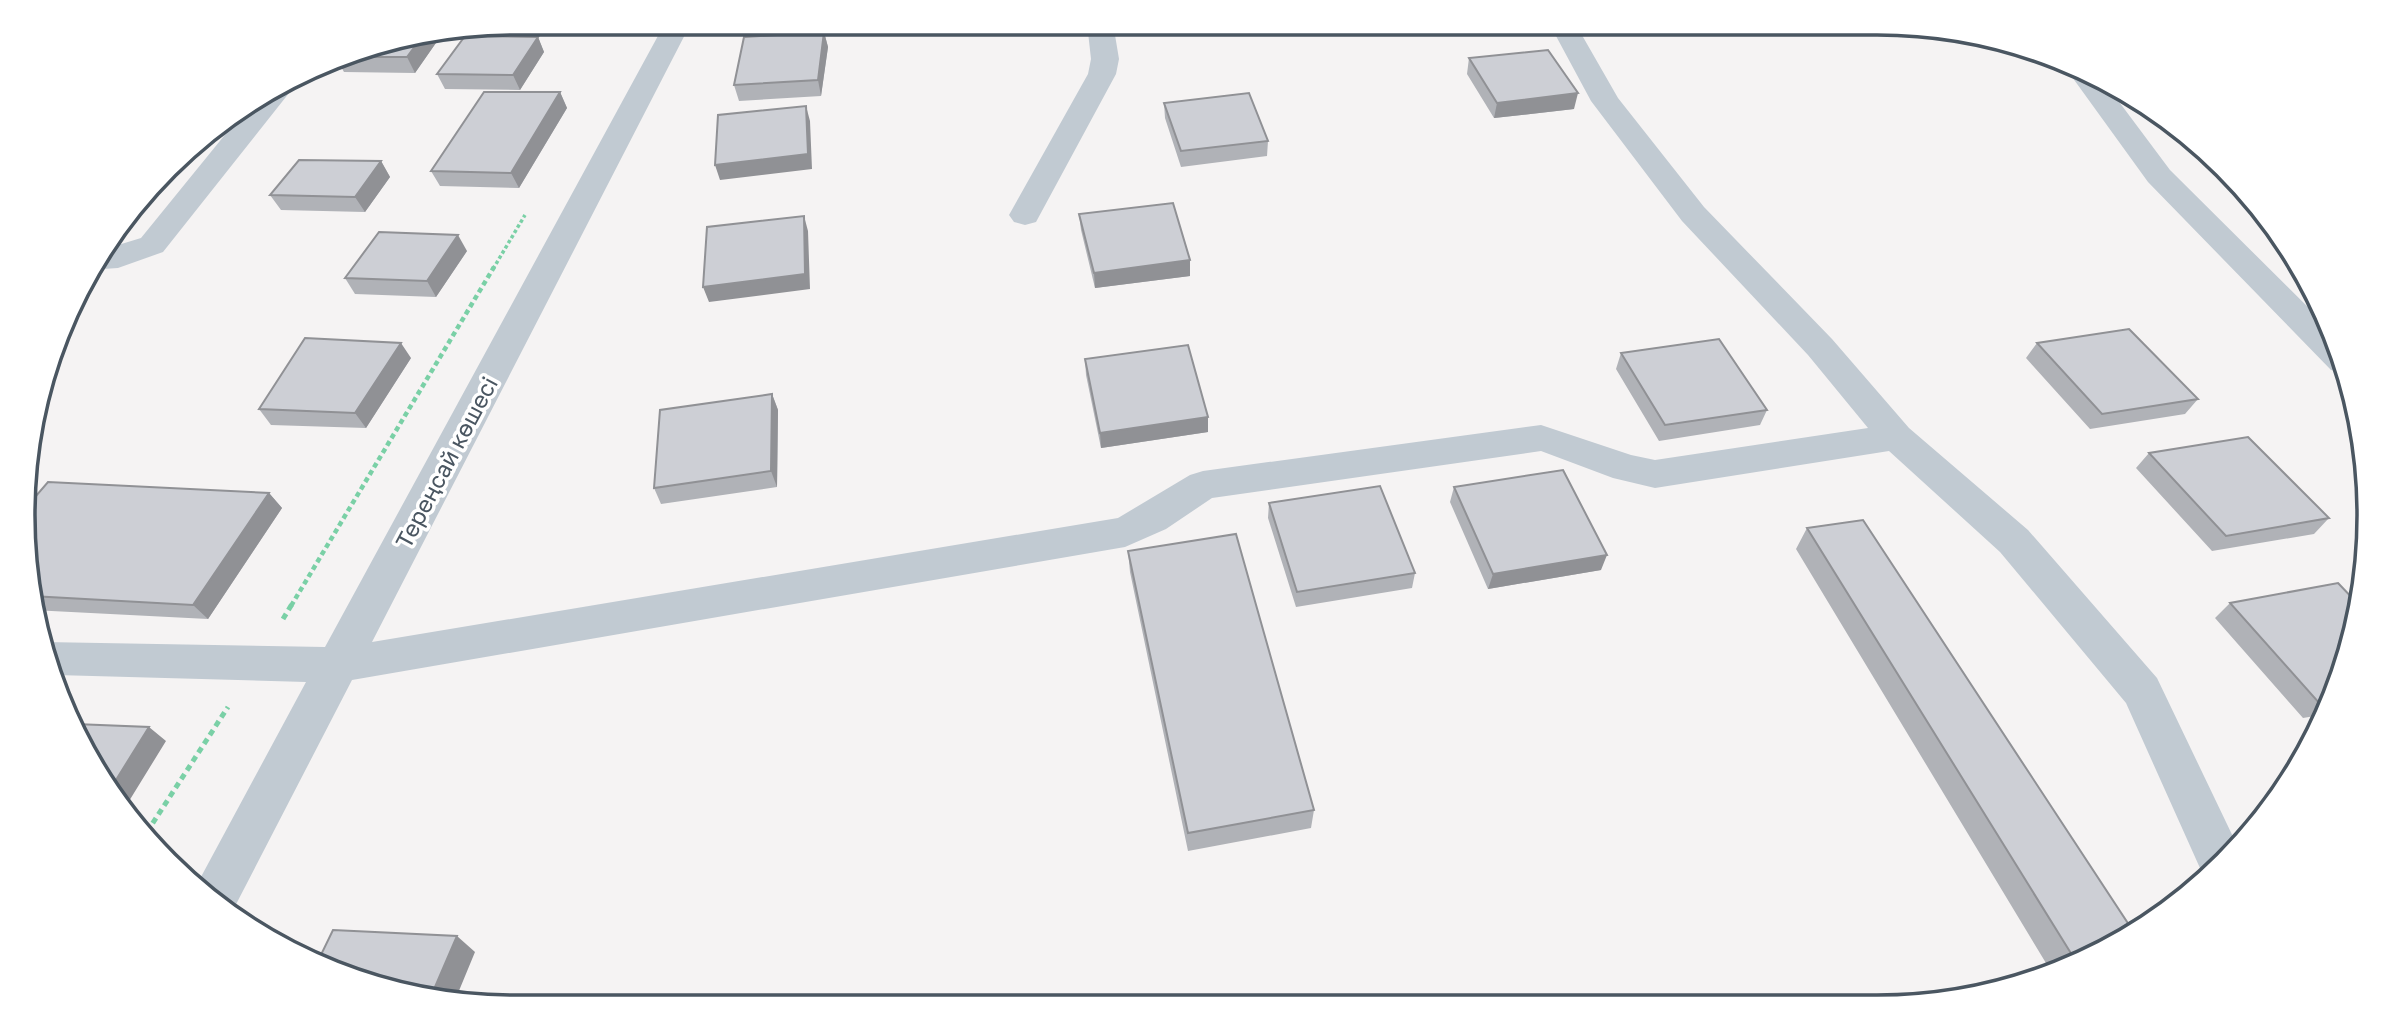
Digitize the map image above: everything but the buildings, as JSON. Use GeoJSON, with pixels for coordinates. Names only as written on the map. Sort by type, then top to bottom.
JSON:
{"type":"FeatureCollection","features":[{"type":"Feature","properties":{"kind":"street","name":"Тереңсай көшесі"},"geometry":{"type":"LineString","coordinates":[[218,892],[672,35]]}},
{"type":"Feature","properties":{"kind":"street"},"geometry":{"type":"LineString","coordinates":[[1026,215],[1101,74],[1104,59],[1101,35]]}},
{"type":"Feature","properties":{"kind":"street"},"geometry":{"type":"LineString","coordinates":[[1569,35],[1605,101],[1693,214],[1820,347],[1896,438],[2014,541],[2142,691],[2217,853]]}},
{"type":"Feature","properties":{"kind":"street"},"geometry":{"type":"LineString","coordinates":[[2094,87],[2159,176],[2325,344]]}},
{"type":"Feature","properties":{"kind":"street"},"geometry":{"type":"LineString","coordinates":[[110,258],[132,254],[152,245],[262,107]]}},
{"type":"Feature","properties":{"kind":"street"},"geometry":{"type":"LineString","coordinates":[[56,657],[338,665],[1125,532],[1152,519],[1203,485],[1541,438],[1565,444],[1641,473],[1655,474],[1896,438]]}},
{"type":"Feature","properties":{"kind":"path"},"geometry":{"type":"LineString","coordinates":[[150,827],[258,661],[527,212]]}}]}
